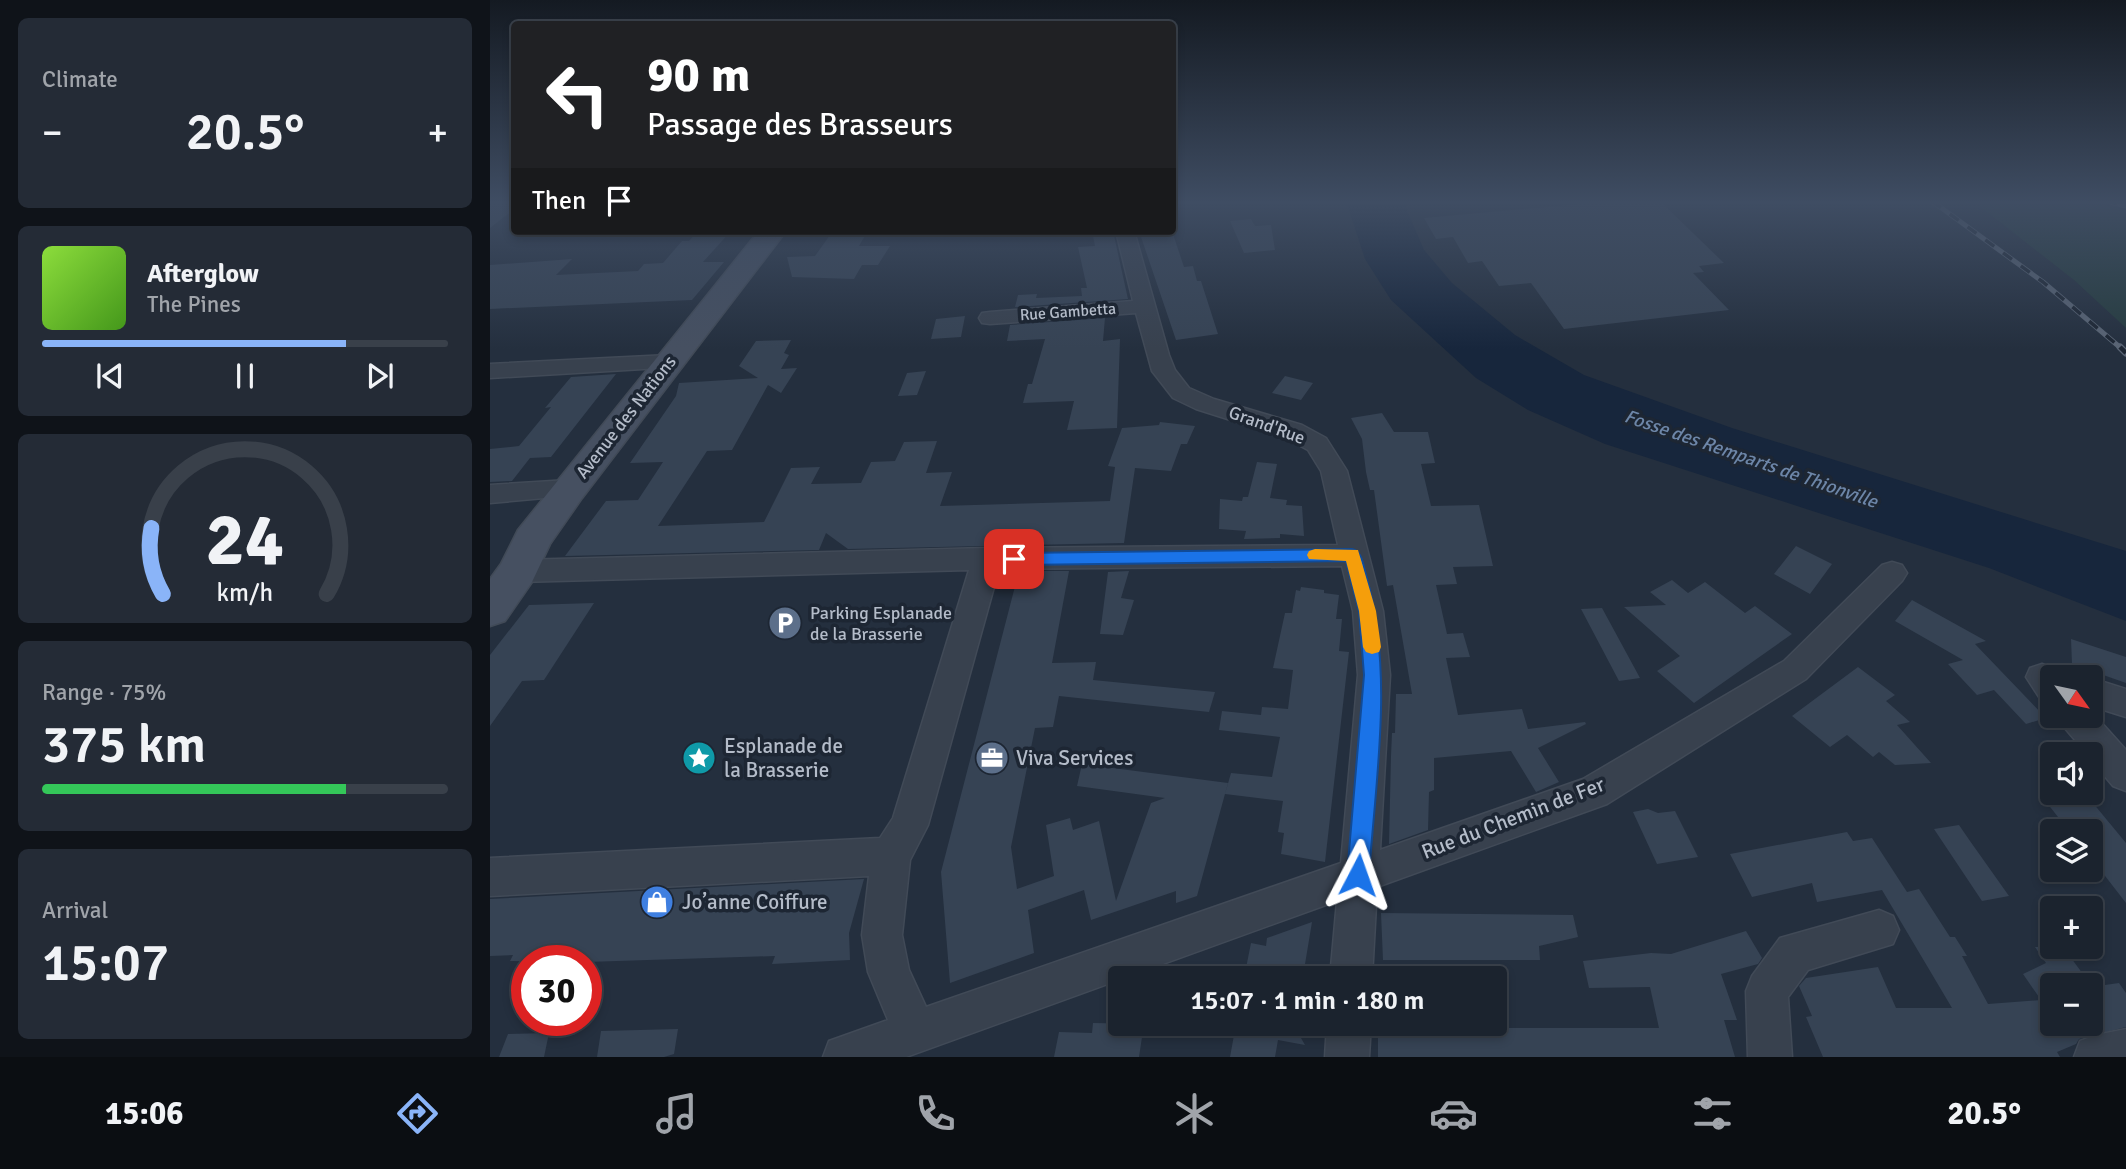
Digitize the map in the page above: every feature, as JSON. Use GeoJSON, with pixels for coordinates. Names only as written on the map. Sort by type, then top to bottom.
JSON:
{"type":"FeatureCollection","features":[{"type":"Feature","properties":{"kind":"main road","name":"Avenue des Nations"},"geometry":{"type":"LineString","coordinates":[[490,610],[518,570],[532,540],[569,489],[758,250]]}},
{"type":"Feature","properties":{"kind":"street","name":"Grand'Rue"},"geometry":{"type":"LineString","coordinates":[[1130,250],[1158,355],[1164,371],[1181,393],[1206,404],[1293,431],[1317,444],[1334,471],[1352,555],[1368,611],[1374,675],[1352,966]]}},
{"type":"Feature","properties":{"kind":"street","name":"Rue Gambetta"},"geometry":{"type":"LineString","coordinates":[[990,318],[1145,306]]}},
{"type":"Feature","properties":{"kind":"street"},"geometry":{"type":"LineString","coordinates":[[490,370],[669,362]]}},
{"type":"Feature","properties":{"kind":"street"},"geometry":{"type":"LineString","coordinates":[[490,494],[569,489]]}},
{"type":"Feature","properties":{"kind":"street"},"geometry":{"type":"LineString","coordinates":[[518,570],[987,559],[1352,555]]}},
{"type":"Feature","properties":{"kind":"street"},"geometry":{"type":"LineString","coordinates":[[915,1032],[889,972],[882,935],[891,856],[909,825],[987,559]]}},
{"type":"Feature","properties":{"kind":"street","name":"Rue du Chemin de Fer"},"geometry":{"type":"LineString","coordinates":[[845,1057],[1594,792],[1795,670],[1892,573]]}},
{"type":"Feature","properties":{"kind":"street"},"geometry":{"type":"LineString","coordinates":[[2104,696],[2126,703]]}},
{"type":"Feature","properties":{"kind":"street"},"geometry":{"type":"LineString","coordinates":[[2085,728],[2126,775]]}},
{"type":"Feature","properties":{"kind":"street"},"geometry":{"type":"LineString","coordinates":[[490,877],[891,856]]}},
{"type":"Feature","properties":{"kind":"street"},"geometry":{"type":"LineString","coordinates":[[1770,1057],[1768,990],[1795,953],[1879,930]]}},
{"type":"Feature","properties":{"kind":"street"},"geometry":{"type":"LineString","coordinates":[[1347,1057],[1348,1036]]}},
{"type":"Feature","properties":{"kind":"street"},"geometry":{"type":"LineString","coordinates":[[2096,1057],[2126,1051]]}},
{"type":"Feature","properties":{"kind":"green space"},"geometry":{"type":"Polygon","coordinates":[[[2036,250],[2126,250],[2126,328],[2074,280],[2036,250]]]}},
{"type":"Feature","properties":{"kind":"water","name":"Fosse des Remparts de Thionville"},"geometry":{"type":"Polygon","coordinates":[[[1362,250],[1424,250],[1452,283],[1515,335],[1584,375],[1732,428],[2126,551],[2126,621],[1989,568],[1605,444],[1528,410],[1476,378],[1391,300],[1362,250]]]}},
{"type":"Feature","properties":{"kind":"building"},"geometry":{"type":"Polygon","coordinates":[[[674,250],[714,250],[703,262],[724,262],[692,300],[490,309],[490,265],[572,259],[556,275],[638,271],[644,264],[663,263],[674,250]]]}},
{"type":"Feature","properties":{"kind":"building"},"geometry":{"type":"Polygon","coordinates":[[[819,250],[887,250],[878,265],[862,265],[854,279],[792,277],[787,257],[815,256],[819,250]]]}},
{"type":"Feature","properties":{"kind":"building"},"geometry":{"type":"Polygon","coordinates":[[[1079,250],[1117,250],[1128,299],[1015,307],[1018,295],[1037,294],[1036,298],[1082,296],[1081,288],[1087,288],[1079,250]]]}},
{"type":"Feature","properties":{"kind":"building"},"geometry":{"type":"Polygon","coordinates":[[[1146,250],[1178,250],[1184,267],[1193,266],[1197,281],[1201,281],[1218,334],[1176,340],[1146,250]]]}},
{"type":"Feature","properties":{"kind":"building"},"geometry":{"type":"Polygon","coordinates":[[[1243,250],[1272,250],[1244,253],[1243,250]]]}},
{"type":"Feature","properties":{"kind":"building"},"geometry":{"type":"Polygon","coordinates":[[[1461,250],[1711,250],[1724,263],[1699,266],[1704,272],[1693,273],[1729,310],[1564,329],[1531,283],[1499,286],[1482,261],[1468,263],[1461,250]]]}},
{"type":"Feature","properties":{"kind":"building"},"geometry":{"type":"Polygon","coordinates":[[[965,316],[961,337],[931,339],[936,319],[965,316]]]}},
{"type":"Feature","properties":{"kind":"building"},"geometry":{"type":"Polygon","coordinates":[[[1105,318],[1103,341],[1120,339],[1117,428],[1067,430],[1074,401],[1023,403],[1028,384],[1032,384],[1045,339],[1007,341],[1010,325],[1105,318]]]}},
{"type":"Feature","properties":{"kind":"building"},"geometry":{"type":"Polygon","coordinates":[[[791,340],[784,353],[789,355],[781,369],[797,368],[781,393],[768,385],[732,450],[707,451],[658,526],[764,522],[791,468],[820,467],[811,484],[861,483],[871,462],[895,461],[904,442],[937,441],[926,473],[952,472],[940,506],[1110,501],[1115,467],[1108,466],[1122,428],[1159,425],[1160,422],[1195,426],[1187,444],[1181,444],[1171,471],[1135,468],[1124,543],[848,549],[826,533],[819,550],[565,556],[606,501],[638,500],[663,462],[630,463],[676,396],[679,383],[758,378],[739,366],[756,341],[791,340]]]}},
{"type":"Feature","properties":{"kind":"building"},"geometry":{"type":"Polygon","coordinates":[[[926,371],[917,395],[898,396],[907,373],[926,371]]]}},
{"type":"Feature","properties":{"kind":"building"},"geometry":{"type":"Polygon","coordinates":[[[616,374],[551,457],[530,458],[512,481],[490,482],[490,449],[519,446],[551,407],[545,408],[571,377],[616,374]]]}},
{"type":"Feature","properties":{"kind":"building"},"geometry":{"type":"Polygon","coordinates":[[[1285,376],[1313,383],[1301,400],[1272,393],[1285,376]]]}},
{"type":"Feature","properties":{"kind":"building"},"geometry":{"type":"Polygon","coordinates":[[[1382,413],[1394,432],[1428,432],[1435,463],[1421,464],[1431,506],[1479,505],[1493,566],[1453,567],[1457,584],[1436,585],[1447,634],[1463,633],[1470,657],[1446,658],[1458,715],[1522,709],[1528,729],[1586,724],[1538,748],[1559,782],[1536,792],[1511,751],[1434,758],[1434,790],[1429,792],[1428,830],[1389,844],[1392,733],[1395,733],[1396,694],[1412,694],[1393,585],[1387,586],[1374,490],[1370,490],[1362,439],[1351,418],[1382,413]]]}},
{"type":"Feature","properties":{"kind":"building"},"geometry":{"type":"Polygon","coordinates":[[[1257,462],[1277,464],[1270,498],[1287,500],[1286,505],[1302,506],[1304,536],[1280,534],[1280,538],[1244,539],[1246,531],[1219,529],[1220,499],[1242,501],[1243,497],[1248,497],[1257,462]]]}},
{"type":"Feature","properties":{"kind":"building"},"geometry":{"type":"Polygon","coordinates":[[[1796,546],[1832,564],[1810,594],[1774,574],[1796,546]]]}},
{"type":"Feature","properties":{"kind":"building"},"geometry":{"type":"Polygon","coordinates":[[[1019,571],[1069,571],[1052,663],[1096,662],[1093,680],[1215,692],[1209,712],[1059,696],[1053,727],[1035,728],[1011,847],[1017,889],[1054,876],[1046,825],[1070,818],[1073,830],[1099,821],[1116,901],[1151,803],[1165,798],[1077,786],[1082,764],[1228,783],[1197,896],[1176,903],[1176,891],[1091,920],[1084,890],[1028,910],[1034,953],[950,983],[941,872],[1019,571]]]}},
{"type":"Feature","properties":{"kind":"building"},"geometry":{"type":"Polygon","coordinates":[[[1129,571],[1121,598],[1134,600],[1123,635],[1100,634],[1108,572],[1129,571]]]}},
{"type":"Feature","properties":{"kind":"building"},"geometry":{"type":"Polygon","coordinates":[[[1672,580],[1688,593],[1705,582],[1745,613],[1755,606],[1792,634],[1694,703],[1657,671],[1680,656],[1624,607],[1666,605],[1650,592],[1672,580]]]}},
{"type":"Feature","properties":{"kind":"building"},"geometry":{"type":"Polygon","coordinates":[[[1301,587],[1339,595],[1336,619],[1342,619],[1339,651],[1349,652],[1325,862],[1281,854],[1284,833],[1278,832],[1283,801],[1225,794],[1231,773],[1272,777],[1280,737],[1219,730],[1222,711],[1261,715],[1262,707],[1288,709],[1293,670],[1273,668],[1285,613],[1292,613],[1296,590],[1300,591],[1301,587]]]}},
{"type":"Feature","properties":{"kind":"building"},"geometry":{"type":"Polygon","coordinates":[[[1912,600],[1986,641],[1975,644],[2040,712],[2040,720],[2026,724],[1994,690],[1977,695],[1948,664],[1963,660],[1895,621],[1912,600]]]}},
{"type":"Feature","properties":{"kind":"building"},"geometry":{"type":"Polygon","coordinates":[[[594,603],[544,680],[522,681],[490,726],[490,655],[529,605],[594,603]]]}},
{"type":"Feature","properties":{"kind":"building"},"geometry":{"type":"Polygon","coordinates":[[[1602,608],[1640,678],[1619,681],[1581,609],[1602,608]]]}},
{"type":"Feature","properties":{"kind":"building"},"geometry":{"type":"Polygon","coordinates":[[[2071,639],[2126,657],[2126,683],[2104,675],[2104,665],[2072,664],[2071,639]]]}},
{"type":"Feature","properties":{"kind":"building"},"geometry":{"type":"Polygon","coordinates":[[[1858,667],[1895,695],[1886,701],[1910,722],[1897,725],[1931,763],[1895,765],[1879,752],[1873,757],[1847,735],[1830,747],[1792,716],[1858,667]]]}},
{"type":"Feature","properties":{"kind":"building"},"geometry":{"type":"Polygon","coordinates":[[[2049,805],[2095,805],[2126,843],[2126,903],[2103,873],[2103,819],[2060,819],[2049,805]]]}},
{"type":"Feature","properties":{"kind":"building"},"geometry":{"type":"Polygon","coordinates":[[[1648,809],[1658,813],[1675,811],[1698,857],[1657,864],[1633,812],[1648,809]]]}},
{"type":"Feature","properties":{"kind":"building"},"geometry":{"type":"Polygon","coordinates":[[[1959,825],[2009,896],[1982,901],[1934,829],[1959,825]]]}},
{"type":"Feature","properties":{"kind":"building"},"geometry":{"type":"Polygon","coordinates":[[[1847,832],[1853,841],[1872,838],[1907,892],[1919,889],[1950,937],[1955,937],[1967,956],[1962,956],[1988,1004],[2040,1000],[2040,1036],[2091,1036],[2079,1039],[2076,1044],[2057,1052],[2060,1057],[1823,1057],[1806,1017],[1812,1016],[1799,986],[1806,978],[1878,967],[1896,1008],[1952,1008],[1882,890],[1817,902],[1812,883],[1752,897],[1730,854],[1847,832]]]}},
{"type":"Feature","properties":{"kind":"building"},"geometry":{"type":"Polygon","coordinates":[[[864,879],[849,933],[850,960],[772,964],[775,956],[602,961],[602,945],[511,945],[511,955],[490,956],[490,899],[864,879]]]}},
{"type":"Feature","properties":{"kind":"building"},"geometry":{"type":"Polygon","coordinates":[[[1381,913],[1573,915],[1578,937],[1539,946],[1540,960],[1383,960],[1381,913]]]}},
{"type":"Feature","properties":{"kind":"building"},"geometry":{"type":"Polygon","coordinates":[[[1312,922],[1305,966],[1246,966],[1251,943],[1266,946],[1267,938],[1312,922]]]}},
{"type":"Feature","properties":{"kind":"building"},"geometry":{"type":"Polygon","coordinates":[[[1746,931],[1762,958],[1758,964],[1721,974],[1737,1020],[1724,1020],[1735,1057],[1378,1057],[1378,1036],[1507,1036],[1507,1028],[1659,1028],[1650,987],[1589,988],[1583,961],[1651,953],[1671,954],[1746,931]]]}},
{"type":"Feature","properties":{"kind":"building"},"geometry":{"type":"Polygon","coordinates":[[[2043,959],[2072,959],[2082,973],[2040,973],[2040,999],[2023,974],[2046,963],[2043,959]]]}},
{"type":"Feature","properties":{"kind":"building"},"geometry":{"type":"Polygon","coordinates":[[[2119,983],[2126,993],[2126,1027],[2103,1033],[2103,985],[2119,983]]]}},
{"type":"Feature","properties":{"kind":"building"},"geometry":{"type":"Polygon","coordinates":[[[1093,1023],[1108,1023],[1108,1036],[1142,1036],[1139,1057],[1054,1057],[1059,1032],[1092,1033],[1093,1023]]]}},
{"type":"Feature","properties":{"kind":"building"},"geometry":{"type":"Polygon","coordinates":[[[678,1029],[674,1054],[664,1057],[597,1057],[602,1031],[678,1029]]]}},
{"type":"Feature","properties":{"kind":"building"},"geometry":{"type":"Polygon","coordinates":[[[508,1034],[548,1036],[544,1057],[499,1057],[508,1034]]]}},
{"type":"Feature","properties":{"kind":"building"},"geometry":{"type":"Polygon","coordinates":[[[1234,1036],[1300,1036],[1305,1045],[1278,1040],[1275,1057],[1230,1057],[1234,1036]]]}},
{"type":"Feature","properties":{"kind":"railway"},"geometry":{"type":"LineString","coordinates":[[2000,250],[2043,282],[2122,349]]}},
{"type":"Feature","properties":{"kind":"railway"},"geometry":{"type":"LineString","coordinates":[[2122,349],[2126,353]]}},
{"type":"Feature","properties":{"kind":"slow traffic"},"geometry":{"type":"LineString","coordinates":[[1315,555],[1352,555],[1368,611],[1372,647]]}},
{"type":"Feature","properties":{"kind":"place","name":"Parking Esplanade de la Brasserie"},"geometry":{"type":"Point","coordinates":[785,623]}},
{"type":"Feature","properties":{"kind":"place","name":"Esplanade de la Brasserie"},"geometry":{"type":"Point","coordinates":[699,758]}},
{"type":"Feature","properties":{"kind":"place","name":"Viva Services"},"geometry":{"type":"Point","coordinates":[992,758]}},
{"type":"Feature","properties":{"kind":"place","name":"Jo’anne Coiffure"},"geometry":{"type":"Point","coordinates":[657,902]}},
{"type":"Feature","properties":{"kind":"route"},"geometry":{"type":"LineString","coordinates":[[1014,559],[1352,555],[1368,611],[1374,675],[1358,875]]}}]}
